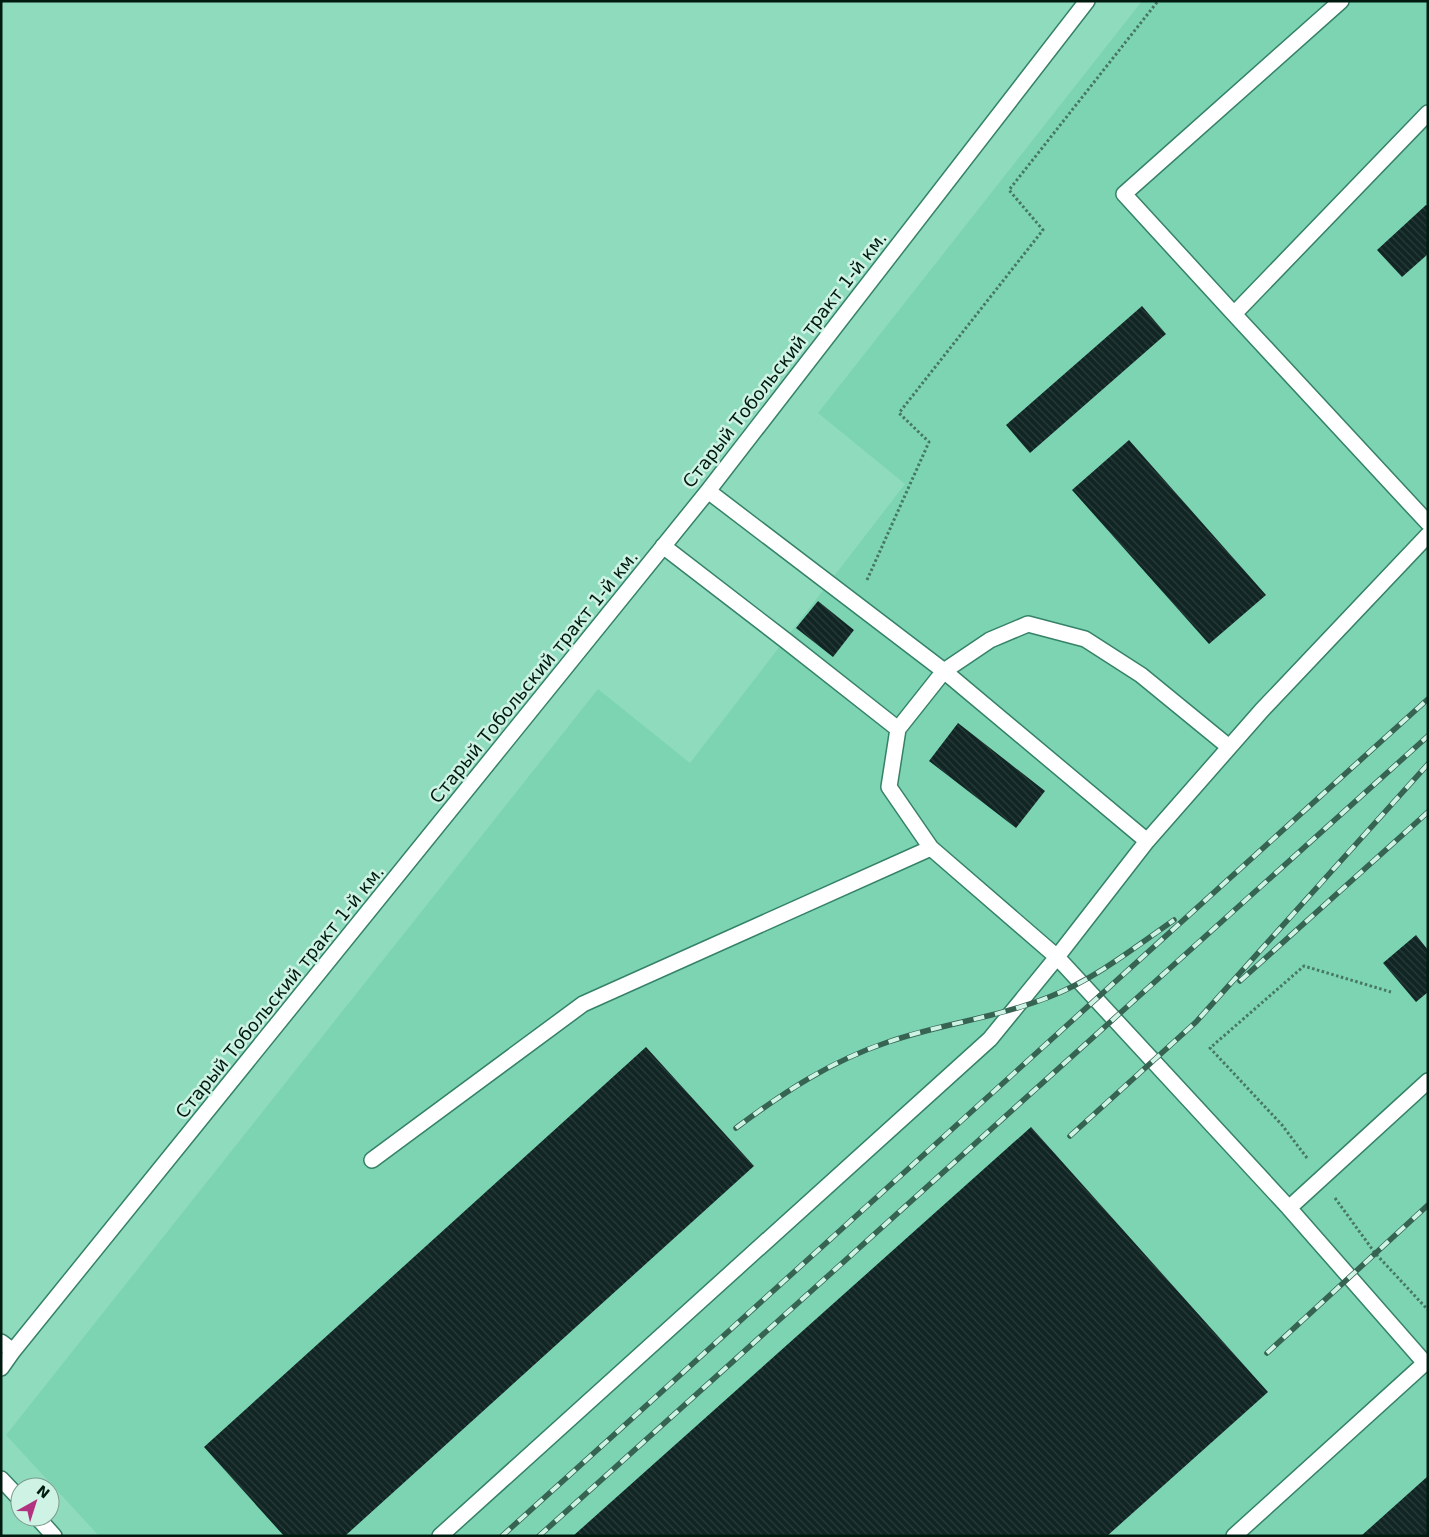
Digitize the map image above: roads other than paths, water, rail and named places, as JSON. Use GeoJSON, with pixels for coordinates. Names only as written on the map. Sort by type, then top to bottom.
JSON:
{"type":"FeatureCollection","features":[{"type":"Feature","properties":{"kind":"lane","name":"Старый Тобольский тракт 1-й км."},"geometry":{"type":"LineString","coordinates":[[1,1368],[708,491],[1087,1]]}},
{"type":"Feature","properties":{"kind":"lane"},"geometry":{"type":"LineString","coordinates":[[1341,1],[1124,194],[1428,523]]}},
{"type":"Feature","properties":{"kind":"lane"},"geometry":{"type":"LineString","coordinates":[[1234,314],[1428,113]]}},
{"type":"Feature","properties":{"kind":"lane"},"geometry":{"type":"LineString","coordinates":[[708,491],[944,671],[1146,840]]}},
{"type":"Feature","properties":{"kind":"lane"},"geometry":{"type":"LineString","coordinates":[[440,1536],[990,1039],[1057,957],[1146,840],[1262,710],[1428,535]]}},
{"type":"Feature","properties":{"kind":"lane"},"geometry":{"type":"LineString","coordinates":[[663,546],[898,729]]}},
{"type":"Feature","properties":{"kind":"lane"},"geometry":{"type":"LineString","coordinates":[[1229,747],[1141,676],[1084,639],[1028,624],[990,640],[944,671],[898,729],[889,787],[930,848],[1057,957],[1289,1208],[1426,1362],[1234,1536]]}},
{"type":"Feature","properties":{"kind":"lane"},"geometry":{"type":"LineString","coordinates":[[372,1160],[583,1004],[930,848]]}},
{"type":"Feature","properties":{"kind":"lane"},"geometry":{"type":"LineString","coordinates":[[1289,1208],[1428,1081]]}},
{"type":"Feature","properties":{"kind":"lane"},"geometry":{"type":"LineString","coordinates":[[1,1342],[13,1351]]}},
{"type":"Feature","properties":{"kind":"lane"},"geometry":{"type":"LineString","coordinates":[[1,1479],[10,1488]]}},
{"type":"Feature","properties":{"kind":"railway"},"geometry":{"type":"LineString","coordinates":[[502,1536],[1428,699]]}},
{"type":"Feature","properties":{"kind":"railway"},"geometry":{"type":"LineString","coordinates":[[539,1536],[1428,736]]}},
{"type":"Feature","properties":{"kind":"railway"},"geometry":{"type":"LineString","coordinates":[[1070,1136],[1196,1022],[1428,764]]}},
{"type":"Feature","properties":{"kind":"railway"},"geometry":{"type":"LineString","coordinates":[[1240,981],[1428,812]]}},
{"type":"Feature","properties":{"kind":"railway"},"geometry":{"type":"LineString","coordinates":[[736,1128],[790,1090],[847,1058],[888,1042],[1009,1010],[1066,990],[1114,962],[1174,920]]}},
{"type":"Feature","properties":{"kind":"railway"},"geometry":{"type":"LineString","coordinates":[[1267,1353],[1428,1205]]}}]}
